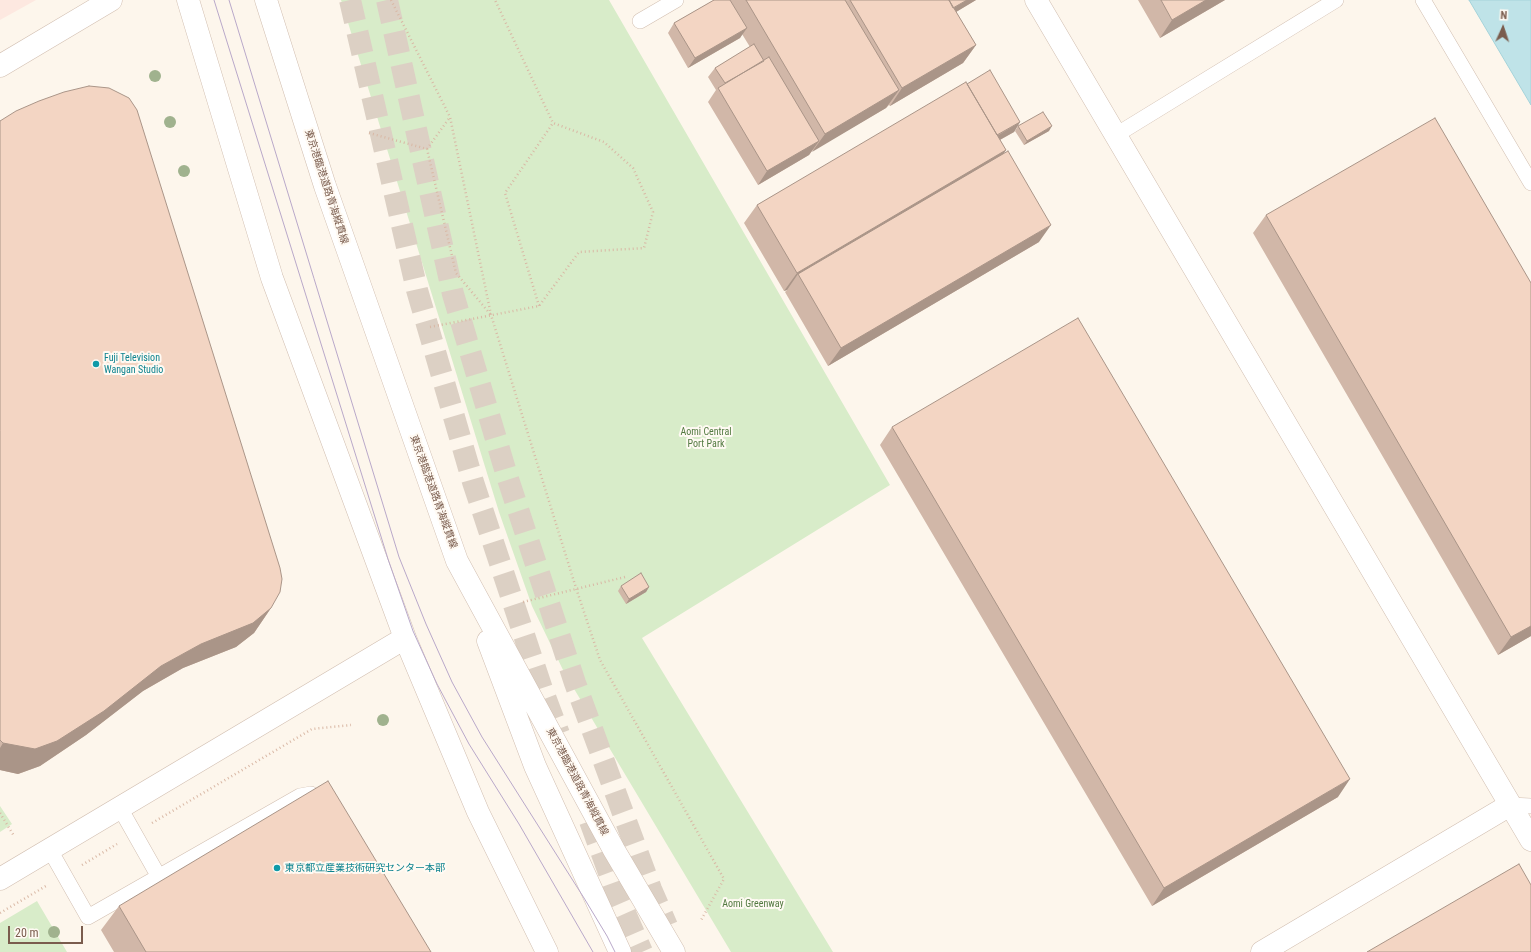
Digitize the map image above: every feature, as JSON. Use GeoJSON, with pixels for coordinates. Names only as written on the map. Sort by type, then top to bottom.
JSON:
{"type":"FeatureCollection","features":[{"type":"Feature","properties":{"kind":"street"},"geometry":{"type":"LineString","coordinates":[[0,66],[111,0]]}},
{"type":"Feature","properties":{"kind":"street"},"geometry":{"type":"LineString","coordinates":[[188,0],[272,278],[405,638],[478,812],[547,952]]}},
{"type":"Feature","properties":{"kind":"street","name":"東京港臨港道路青海縦貫線"},"geometry":{"type":"LineString","coordinates":[[266,0],[325,186],[457,561],[614,850],[674,952]]}},
{"type":"Feature","properties":{"kind":"street"},"geometry":{"type":"LineString","coordinates":[[1036,0],[1521,805],[1531,840]]}},
{"type":"Feature","properties":{"kind":"street"},"geometry":{"type":"LineString","coordinates":[[457,561],[535,766],[620,952]]}},
{"type":"Feature","properties":{"kind":"street"},"geometry":{"type":"LineString","coordinates":[[0,879],[405,638]]}},
{"type":"Feature","properties":{"kind":"street"},"geometry":{"type":"LineString","coordinates":[[1262,952],[1521,805]]}},
{"type":"Feature","properties":{"kind":"lane"},"geometry":{"type":"LineString","coordinates":[[640,21],[676,0]]}},
{"type":"Feature","properties":{"kind":"lane"},"geometry":{"type":"LineString","coordinates":[[1116,135],[1336,0]]}},
{"type":"Feature","properties":{"kind":"lane"},"geometry":{"type":"LineString","coordinates":[[1423,0],[1531,183]]}},
{"type":"Feature","properties":{"kind":"lane"},"geometry":{"type":"LineString","coordinates":[[50,850],[88,917],[300,796],[311,794],[321,799],[328,812]]}},
{"type":"Feature","properties":{"kind":"lane"},"geometry":{"type":"LineString","coordinates":[[120,808],[159,877]]}},
{"type":"Feature","properties":{"kind":"path"},"geometry":{"type":"LineString","coordinates":[[391,0],[450,118],[491,315],[600,660],[724,879],[700,922]]}},
{"type":"Feature","properties":{"kind":"path"},"geometry":{"type":"LineString","coordinates":[[430,327],[539,306],[579,252],[644,248],[653,212],[633,168],[604,142],[553,123],[495,0]]}},
{"type":"Feature","properties":{"kind":"path"},"geometry":{"type":"LineString","coordinates":[[450,118],[428,150],[456,273],[491,315]]}},
{"type":"Feature","properties":{"kind":"path"},"geometry":{"type":"LineString","coordinates":[[539,306],[504,192],[553,123]]}},
{"type":"Feature","properties":{"kind":"path"},"geometry":{"type":"LineString","coordinates":[[369,133],[428,150]]}},
{"type":"Feature","properties":{"kind":"path"},"geometry":{"type":"LineString","coordinates":[[523,602],[625,577]]}},
{"type":"Feature","properties":{"kind":"path"},"geometry":{"type":"LineString","coordinates":[[0,913],[312,729],[351,725]]}},
{"type":"Feature","properties":{"kind":"path"},"geometry":{"type":"LineString","coordinates":[[0,813],[14,836]]}},
{"type":"Feature","properties":{"kind":"shaded area"},"geometry":{"type":"Polygon","coordinates":[[[0,0],[36,0],[0,20],[0,0]]]}},
{"type":"Feature","properties":{"kind":"green space","name":"Aomi Central Port Park"},"geometry":{"type":"Polygon","coordinates":[[[341,0],[609,0],[890,485],[642,638],[833,952],[731,952],[564,672],[532,606],[499,512],[341,0]]]}},
{"type":"Feature","properties":{"kind":"green space"},"geometry":{"type":"Polygon","coordinates":[[[0,806],[12,824],[0,832],[0,806]]]}},
{"type":"Feature","properties":{"kind":"green space"},"geometry":{"type":"Polygon","coordinates":[[[37,901],[67,952],[0,952],[0,923],[37,901]]]}},
{"type":"Feature","properties":{"kind":"water"},"geometry":{"type":"Polygon","coordinates":[[[1469,0],[1531,0],[1531,105],[1469,0]]]}},
{"type":"Feature","properties":{"kind":"building"},"geometry":{"type":"Polygon","coordinates":[[[714,0],[730,0],[747,28],[695,58],[674,23],[714,0]]]}},
{"type":"Feature","properties":{"kind":"building"},"geometry":{"type":"Polygon","coordinates":[[[746,0],[845,0],[899,90],[825,134],[746,0]]]}},
{"type":"Feature","properties":{"kind":"building"},"geometry":{"type":"Polygon","coordinates":[[[850,0],[949,0],[976,45],[902,88],[850,0]]]}},
{"type":"Feature","properties":{"kind":"building"},"geometry":{"type":"Polygon","coordinates":[[[949,0],[967,0],[953,8],[949,0]]]}},
{"type":"Feature","properties":{"kind":"building"},"geometry":{"type":"Polygon","coordinates":[[[1161,0],[1206,0],[1172,20],[1161,0]]]}},
{"type":"Feature","properties":{"kind":"building"},"geometry":{"type":"Polygon","coordinates":[[[754,44],[764,61],[725,83],[715,68],[754,44]]]}},
{"type":"Feature","properties":{"kind":"building"},"geometry":{"type":"Polygon","coordinates":[[[769,57],[819,141],[767,171],[718,88],[769,57]]]}},
{"type":"Feature","properties":{"kind":"building"},"geometry":{"type":"Polygon","coordinates":[[[990,70],[1020,122],[997,135],[967,84],[990,70]]]}},
{"type":"Feature","properties":{"kind":"building"},"geometry":{"type":"Polygon","coordinates":[[[966,82],[1006,150],[797,273],[757,205],[966,82]]]}},
{"type":"Feature","properties":{"kind":"building","name":"Fuji Television Wangan Studio"},"geometry":{"type":"Polygon","coordinates":[[[89,86],[109,88],[129,98],[137,110],[280,568],[282,579],[280,592],[271,608],[253,623],[201,644],[161,666],[104,711],[57,741],[35,749],[3,743],[0,740],[0,121],[16,111],[39,101],[64,92],[89,86]]]}},
{"type":"Feature","properties":{"kind":"building"},"geometry":{"type":"Polygon","coordinates":[[[1043,112],[1052,126],[1027,141],[1018,126],[1043,112]]]}},
{"type":"Feature","properties":{"kind":"building"},"geometry":{"type":"Polygon","coordinates":[[[1435,118],[1531,283],[1531,626],[1511,637],[1266,215],[1435,118]]]}},
{"type":"Feature","properties":{"kind":"building"},"geometry":{"type":"Polygon","coordinates":[[[1008,151],[1051,225],[841,348],[798,274],[1008,151]]]}},
{"type":"Feature","properties":{"kind":"building"},"geometry":{"type":"Polygon","coordinates":[[[1078,318],[1350,779],[1164,888],[892,427],[1078,318]]]}},
{"type":"Feature","properties":{"kind":"building"},"geometry":{"type":"Polygon","coordinates":[[[641,573],[649,587],[629,599],[621,586],[641,573]]]}},
{"type":"Feature","properties":{"kind":"building","name":"東京都立産業技術研究センター本部"},"geometry":{"type":"Polygon","coordinates":[[[328,781],[431,952],[146,952],[119,906],[328,781]]]}},
{"type":"Feature","properties":{"kind":"building"},"geometry":{"type":"Polygon","coordinates":[[[1519,864],[1531,885],[1531,952],[1367,952],[1519,864]]]}},
{"type":"Feature","properties":{"kind":"tunnel"},"geometry":{"type":"LineString","coordinates":[[350,0],[417,290],[473,482],[542,689],[559,734]]}},
{"type":"Feature","properties":{"kind":"tunnel"},"geometry":{"type":"LineString","coordinates":[[387,0],[453,294],[507,476],[575,683],[651,889],[667,926]]}},
{"type":"Feature","properties":{"kind":"tunnel"},"geometry":{"type":"LineString","coordinates":[[590,821],[618,897],[642,952]]}},
{"type":"Feature","properties":{"kind":"tram line"},"geometry":{"type":"LineString","coordinates":[[214,0],[388,559],[413,631],[437,684],[469,744],[519,824],[593,952]]}},
{"type":"Feature","properties":{"kind":"tram line"},"geometry":{"type":"LineString","coordinates":[[229,0],[399,557],[426,624],[452,682],[482,737],[584,898],[615,952]]}},
{"type":"Feature","properties":{"kind":"place","name":"Fuji Television Wangan Studio"},"geometry":{"type":"Point","coordinates":[96,364]}},
{"type":"Feature","properties":{"kind":"place","name":"東京都立産業技術研究センター本部"},"geometry":{"type":"Point","coordinates":[277,868]}},
{"type":"Feature","properties":{"kind":"park label","name":"Aomi Greenway"},"geometry":{"type":"Point","coordinates":[753,904]}}]}
